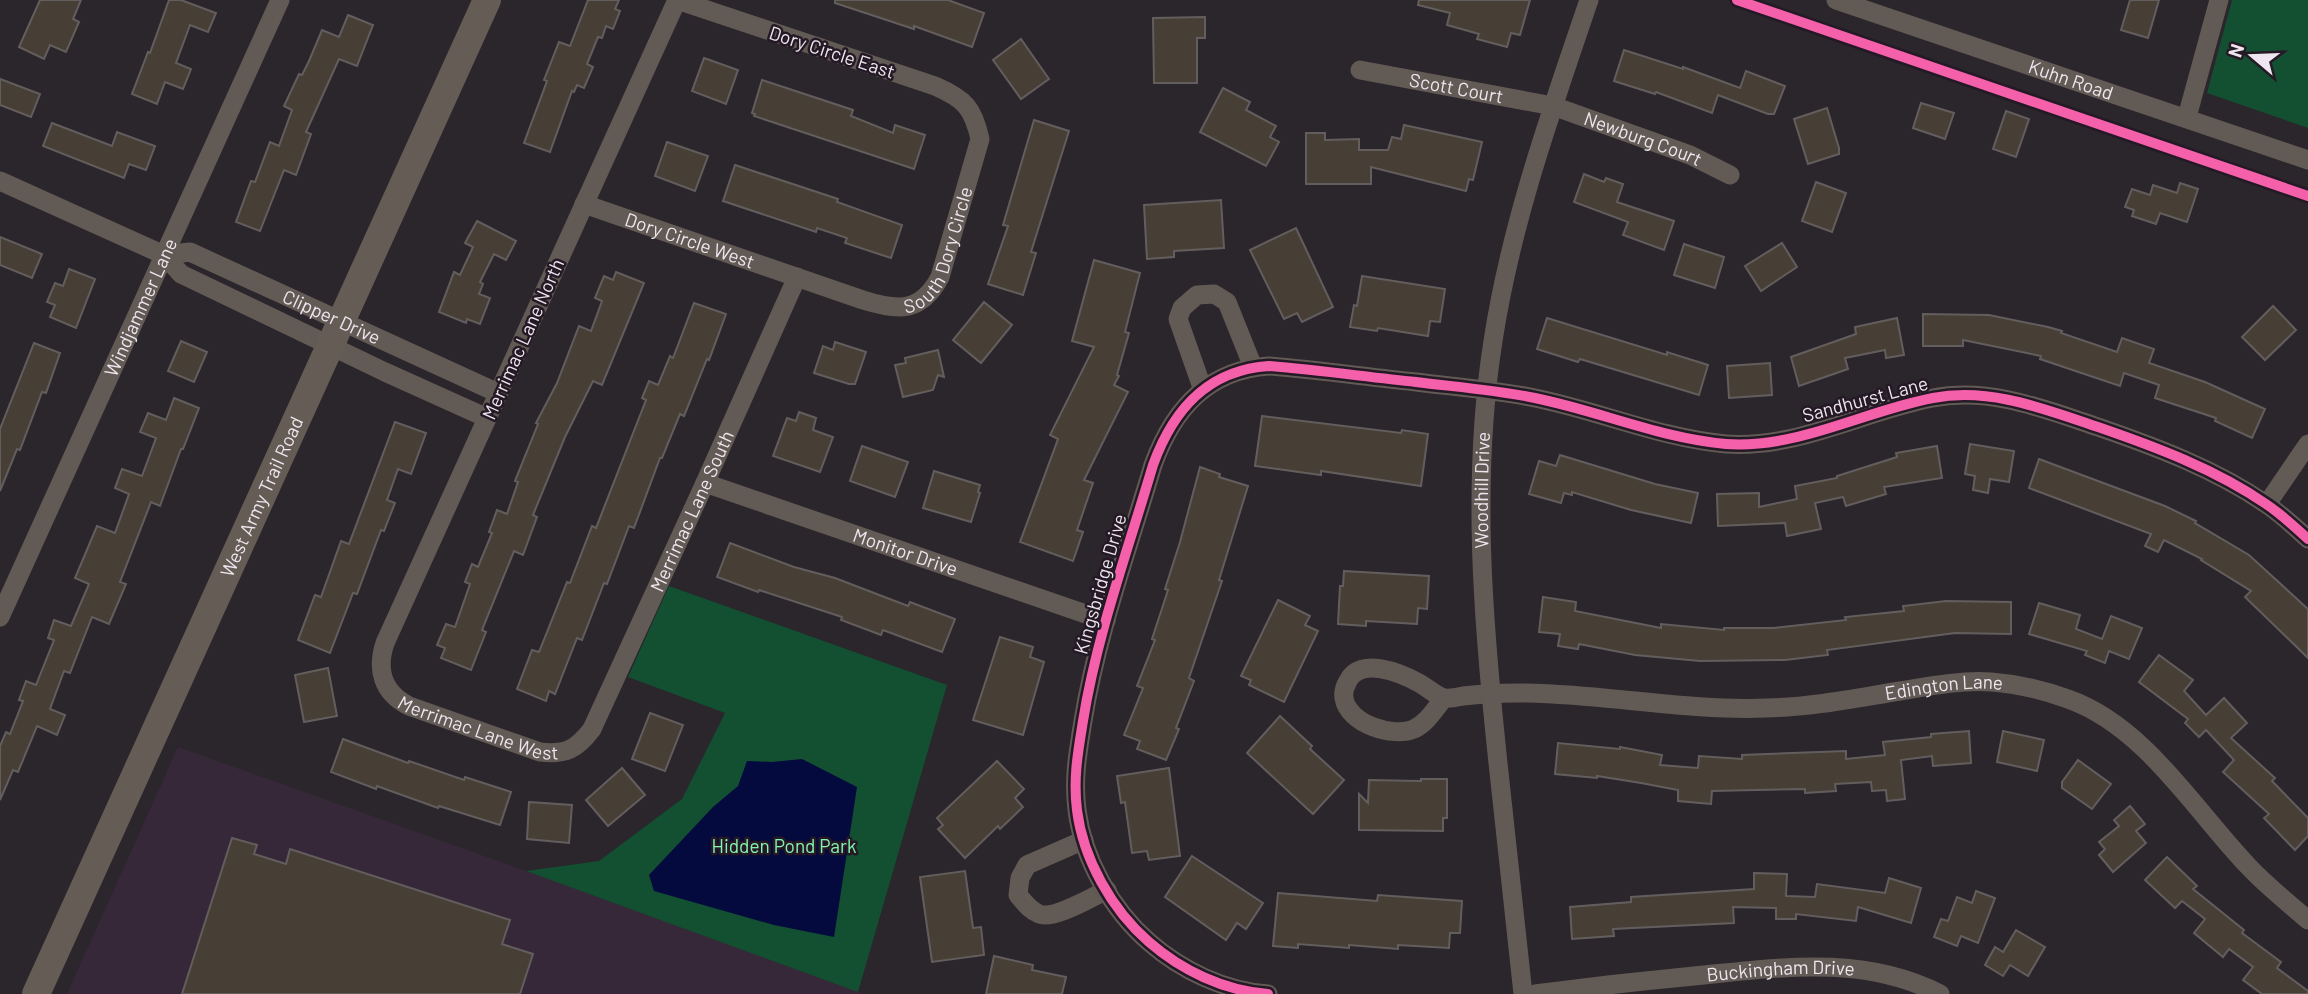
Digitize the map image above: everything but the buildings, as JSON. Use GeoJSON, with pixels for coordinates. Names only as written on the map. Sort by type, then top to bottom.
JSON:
{"type":"FeatureCollection","features":[{"type":"Feature","properties":{"kind":"main road","name":"West Army Trail Road"},"geometry":{"type":"LineString","coordinates":[[36,994],[487,0]]}},
{"type":"Feature","properties":{"kind":"street","name":"Windjammer Lane"},"geometry":{"type":"LineString","coordinates":[[0,617],[280,0]]}},
{"type":"Feature","properties":{"kind":"street","name":"Dory Circle East"},"geometry":{"type":"LineString","coordinates":[[677,0],[950,92],[967,105],[975,121]]}},
{"type":"Feature","properties":{"kind":"street","name":"Merrimac Lane North"},"geometry":{"type":"LineString","coordinates":[[383,680],[381,655],[386,643],[677,0]]}},
{"type":"Feature","properties":{"kind":"street","name":"Woodhill Drive"},"geometry":{"type":"LineString","coordinates":[[1522,994],[1491,693],[1480,530],[1483,439],[1493,342],[1507,259],[1553,106],[1589,0]]}},
{"type":"Feature","properties":{"kind":"street","name":"Kuhn Road"},"geometry":{"type":"LineString","coordinates":[[1836,0],[2308,160]]}},
{"type":"Feature","properties":{"kind":"street"},"geometry":{"type":"LineString","coordinates":[[2187,117],[2219,0]]}},
{"type":"Feature","properties":{"kind":"street","name":"Scott Court"},"geometry":{"type":"LineString","coordinates":[[1360,70],[1553,106]]}},
{"type":"Feature","properties":{"kind":"street","name":"Newburg Court"},"geometry":{"type":"LineString","coordinates":[[1553,106],[1690,155],[1730,175]]}},
{"type":"Feature","properties":{"kind":"street","name":"South Dory Circle"},"geometry":{"type":"LineString","coordinates":[[797,277],[899,308],[917,303],[932,292],[940,277],[980,139],[975,121]]}},
{"type":"Feature","properties":{"kind":"street","name":"Clipper Drive"},"geometry":{"type":"LineString","coordinates":[[0,181],[164,255],[190,252],[487,418]]}},
{"type":"Feature","properties":{"kind":"street","name":"Dory Circle West"},"geometry":{"type":"LineString","coordinates":[[584,204],[797,277]]}},
{"type":"Feature","properties":{"kind":"street","name":"Merrimac Lane South"},"geometry":{"type":"LineString","coordinates":[[582,743],[592,729],[797,277]]}},
{"type":"Feature","properties":{"kind":"street"},"geometry":{"type":"LineString","coordinates":[[1203,390],[1178,319],[1182,308],[1197,295],[1214,295],[1227,302],[1253,367]]}},
{"type":"Feature","properties":{"kind":"street","name":"Clipper Drive"},"geometry":{"type":"LineString","coordinates":[[336,333],[498,393]]}},
{"type":"Feature","properties":{"kind":"street","name":"Kingsbridge Drive"},"geometry":{"type":"LineString","coordinates":[[1268,994],[1206,979],[1168,959],[1134,929],[1095,874],[1087,855],[1077,811],[1076,757],[1088,686],[1163,439],[1177,415],[1203,390],[1224,378],[1253,367],[1297,368],[1488,390]]}},
{"type":"Feature","properties":{"kind":"street","name":"Sandhurst Lane"},"geometry":{"type":"LineString","coordinates":[[1488,390],[1550,401],[1677,437],[1727,444],[1783,440],[1886,409],[1937,397],[1965,394],[1990,396],[2034,405],[2158,448],[2205,469],[2267,504],[2308,539]]}},
{"type":"Feature","properties":{"kind":"street"},"geometry":{"type":"LineString","coordinates":[[2267,504],[2308,444]]}},
{"type":"Feature","properties":{"kind":"street","name":"Monitor Drive"},"geometry":{"type":"LineString","coordinates":[[705,483],[1106,621]]}},
{"type":"Feature","properties":{"kind":"street"},"geometry":{"type":"LineString","coordinates":[[1365,668],[1395,673],[1444,698],[1426,721],[1414,729],[1400,732],[1370,726],[1355,717],[1343,697],[1350,676],[1365,668]]}},
{"type":"Feature","properties":{"kind":"street","name":"Merrimac Lane West"},"geometry":{"type":"LineString","coordinates":[[383,680],[389,692],[409,706],[540,752],[554,754],[582,743]]}},
{"type":"Feature","properties":{"kind":"street","name":"Edington Lane"},"geometry":{"type":"LineString","coordinates":[[1444,698],[1491,693],[1578,695],[1696,708],[1768,708],[1827,703],[1939,685],[1984,682],[2028,686],[2071,700],[2104,716],[2133,738],[2166,771],[2248,866],[2308,920]]}},
{"type":"Feature","properties":{"kind":"street"},"geometry":{"type":"LineString","coordinates":[[1084,840],[1027,865],[1020,878],[1018,895],[1040,915],[1053,915],[1107,890]]}},
{"type":"Feature","properties":{"kind":"street","name":"Buckingham Drive"},"geometry":{"type":"LineString","coordinates":[[1535,994],[1799,965],[1864,970],[1910,981],[1940,994]]}},
{"type":"Feature","properties":{"kind":"shaded area"},"geometry":{"type":"Polygon","coordinates":[[[178,747],[526,871],[865,994],[67,994],[178,747]]]}},
{"type":"Feature","properties":{"kind":"shaded area"},"geometry":{"type":"Polygon","coordinates":[[[802,759],[857,787],[834,937],[774,925],[654,891],[649,875],[713,807],[738,786],[747,761],[802,759]]]}},
{"type":"Feature","properties":{"kind":"green space"},"geometry":{"type":"Polygon","coordinates":[[[2232,0],[2308,0],[2308,128],[2207,93],[2232,0]]]}},
{"type":"Feature","properties":{"kind":"green space","name":"Hidden Pond Park"},"geometry":{"type":"Polygon","coordinates":[[[669,586],[947,685],[858,992],[526,871],[599,861],[682,799],[725,713],[628,677],[669,586]]]}},
{"type":"Feature","properties":{"kind":"cycle path"},"geometry":{"type":"LineString","coordinates":[[1737,0],[2308,196]]}},
{"type":"Feature","properties":{"kind":"cycle path"},"geometry":{"type":"LineString","coordinates":[[1268,994],[1235,989],[1189,970],[1161,952],[1136,929],[1112,899],[1093,865],[1080,828],[1076,798],[1079,743],[1096,656],[1153,465],[1161,445],[1182,411],[1195,396],[1228,375],[1269,366],[1520,395],[1559,403],[1677,436],[1726,444],[1779,441],[1933,398],[1954,395],[1996,398],[2057,413],[2185,460],[2247,491],[2308,539]]}}]}
